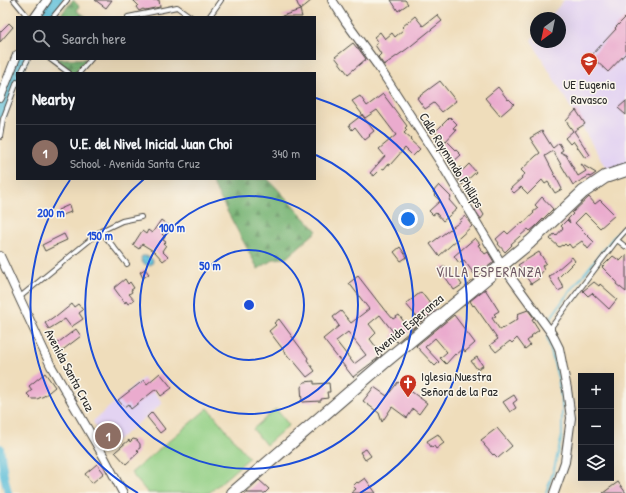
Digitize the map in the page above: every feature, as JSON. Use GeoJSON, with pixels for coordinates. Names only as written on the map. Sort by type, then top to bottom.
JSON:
{"type":"FeatureCollection","features":[{"type":"Feature","properties":{"kind":"main road","name":"Avenida Esperanza"},"geometry":{"type":"LineString","coordinates":[[233,493],[386,361],[530,242],[583,192],[605,177],[626,170]]}},
{"type":"Feature","properties":{"kind":"street"},"geometry":{"type":"LineString","coordinates":[[36,16],[47,0]]}},
{"type":"Feature","properties":{"kind":"street","name":"Calle Raymundo Phillips"},"geometry":{"type":"LineString","coordinates":[[332,0],[378,66],[437,156],[502,264],[551,333],[559,348],[571,418],[565,462],[554,493]]}},
{"type":"Feature","properties":{"kind":"street"},"geometry":{"type":"LineString","coordinates":[[0,98],[16,58]]}},
{"type":"Feature","properties":{"kind":"street","name":"Avenida Santa Cruz"},"geometry":{"type":"LineString","coordinates":[[0,256],[52,366],[123,493]]}},
{"type":"Feature","properties":{"kind":"lane"},"geometry":{"type":"LineString","coordinates":[[14,0],[27,16]]}},
{"type":"Feature","properties":{"kind":"lane"},"geometry":{"type":"LineString","coordinates":[[55,16],[67,0]]}},
{"type":"Feature","properties":{"kind":"lane"},"geometry":{"type":"LineString","coordinates":[[210,16],[221,0]]}},
{"type":"Feature","properties":{"kind":"lane"},"geometry":{"type":"LineString","coordinates":[[133,16],[177,7],[190,16]]}},
{"type":"Feature","properties":{"kind":"lane"},"geometry":{"type":"LineString","coordinates":[[22,72],[28,60]]}},
{"type":"Feature","properties":{"kind":"lane"},"geometry":{"type":"LineString","coordinates":[[51,60],[67,72]]}},
{"type":"Feature","properties":{"kind":"lane"},"geometry":{"type":"LineString","coordinates":[[80,72],[90,60]]}},
{"type":"Feature","properties":{"kind":"lane"},"geometry":{"type":"LineString","coordinates":[[0,136],[3,119],[16,85]]}},
{"type":"Feature","properties":{"kind":"lane"},"geometry":{"type":"LineString","coordinates":[[20,297],[101,231],[122,221],[141,218]]}},
{"type":"Feature","properties":{"kind":"lane"},"geometry":{"type":"LineString","coordinates":[[551,333],[552,326],[626,230]]}},
{"type":"Feature","properties":{"kind":"lane"},"geometry":{"type":"LineString","coordinates":[[101,231],[127,264]]}},
{"type":"Feature","properties":{"kind":"lane"},"geometry":{"type":"LineString","coordinates":[[617,240],[626,247]]}},
{"type":"Feature","properties":{"kind":"shaded area","name":"UE Eugenia Ravasco"},"geometry":{"type":"Polygon","coordinates":[[[564,0],[626,0],[626,164],[607,170],[536,48],[566,48],[566,12],[554,12],[564,0]]]}},
{"type":"Feature","properties":{"kind":"shaded area"},"geometry":{"type":"Polygon","coordinates":[[[143,378],[163,403],[105,450],[93,421],[143,378]]]}},
{"type":"Feature","properties":{"kind":"green space"},"geometry":{"type":"Polygon","coordinates":[[[73,0],[79,6],[77,11],[85,16],[60,16],[73,0]]]}},
{"type":"Feature","properties":{"kind":"green space"},"geometry":{"type":"Polygon","coordinates":[[[57,60],[85,60],[76,72],[73,72],[57,60]]]}},
{"type":"Feature","properties":{"kind":"green space"},"geometry":{"type":"Polygon","coordinates":[[[211,180],[269,180],[317,231],[286,258],[274,259],[258,269],[211,180]]]}},
{"type":"Feature","properties":{"kind":"green space"},"geometry":{"type":"Polygon","coordinates":[[[208,408],[249,458],[209,493],[148,493],[131,473],[208,408]]]}},
{"type":"Feature","properties":{"kind":"green space"},"geometry":{"type":"Polygon","coordinates":[[[276,409],[289,425],[266,445],[253,429],[276,409]]]}},
{"type":"Feature","properties":{"kind":"water"},"geometry":{"type":"Polygon","coordinates":[[[142,256],[150,257],[153,261],[152,264],[147,265],[142,262],[142,256]]]}},
{"type":"Feature","properties":{"kind":"building"},"geometry":{"type":"Polygon","coordinates":[[[95,0],[112,0],[106,8],[95,0]]]}},
{"type":"Feature","properties":{"kind":"building"},"geometry":{"type":"Polygon","coordinates":[[[133,0],[159,0],[160,7],[145,10],[143,9],[139,11],[136,7],[138,5],[133,0]]]}},
{"type":"Feature","properties":{"kind":"building"},"geometry":{"type":"Polygon","coordinates":[[[296,0],[312,0],[300,10],[296,0]]]}},
{"type":"Feature","properties":{"kind":"building"},"geometry":{"type":"Polygon","coordinates":[[[391,0],[405,0],[408,4],[398,11],[391,0]]]}},
{"type":"Feature","properties":{"kind":"building"},"geometry":{"type":"Polygon","coordinates":[[[300,10],[302,16],[282,16],[300,10]]]}},
{"type":"Feature","properties":{"kind":"building"},"geometry":{"type":"Polygon","coordinates":[[[437,15],[442,21],[384,65],[378,57],[381,54],[375,45],[378,43],[374,37],[380,32],[385,39],[392,33],[395,37],[404,29],[402,27],[415,16],[423,26],[437,15]]]}},
{"type":"Feature","properties":{"kind":"building"},"geometry":{"type":"Polygon","coordinates":[[[626,17],[626,53],[608,72],[591,56],[626,17]]]}},
{"type":"Feature","properties":{"kind":"building"},"geometry":{"type":"Polygon","coordinates":[[[9,23],[13,27],[0,42],[0,32],[9,23]]]}},
{"type":"Feature","properties":{"kind":"building"},"geometry":{"type":"Polygon","coordinates":[[[353,43],[366,59],[348,74],[335,57],[353,43]]]}},
{"type":"Feature","properties":{"kind":"building"},"geometry":{"type":"Polygon","coordinates":[[[440,81],[456,101],[442,112],[434,103],[425,109],[417,98],[440,81]]]}},
{"type":"Feature","properties":{"kind":"building"},"geometry":{"type":"Polygon","coordinates":[[[498,87],[508,100],[509,99],[514,104],[500,116],[485,98],[498,87]]]}},
{"type":"Feature","properties":{"kind":"building"},"geometry":{"type":"Polygon","coordinates":[[[383,94],[407,126],[405,128],[407,130],[404,133],[420,149],[413,156],[405,148],[390,165],[388,164],[384,169],[382,168],[374,176],[370,173],[385,156],[379,149],[396,135],[377,110],[365,118],[352,101],[360,96],[367,106],[383,94]]]}},
{"type":"Feature","properties":{"kind":"building"},"geometry":{"type":"Polygon","coordinates":[[[626,101],[626,115],[618,108],[626,101]]]}},
{"type":"Feature","properties":{"kind":"building"},"geometry":{"type":"Polygon","coordinates":[[[576,110],[585,124],[574,131],[590,155],[585,158],[573,141],[570,144],[565,138],[573,131],[566,121],[576,110]]]}},
{"type":"Feature","properties":{"kind":"building"},"geometry":{"type":"Polygon","coordinates":[[[362,115],[374,131],[365,140],[355,127],[352,130],[349,125],[362,115]]]}},
{"type":"Feature","properties":{"kind":"building"},"geometry":{"type":"Polygon","coordinates":[[[450,117],[457,124],[453,128],[456,130],[445,142],[435,132],[450,117]]]}},
{"type":"Feature","properties":{"kind":"building"},"geometry":{"type":"Polygon","coordinates":[[[542,131],[553,148],[559,143],[563,150],[560,152],[566,155],[578,176],[586,171],[581,164],[596,173],[573,185],[553,151],[545,156],[562,189],[555,193],[548,182],[545,184],[542,180],[528,194],[521,187],[514,193],[510,189],[525,174],[521,170],[540,153],[530,138],[542,131]]]}},
{"type":"Feature","properties":{"kind":"building"},"geometry":{"type":"Polygon","coordinates":[[[446,140],[461,155],[453,162],[446,155],[449,152],[442,145],[446,140]]]}},
{"type":"Feature","properties":{"kind":"building"},"geometry":{"type":"Polygon","coordinates":[[[469,164],[476,172],[462,185],[454,173],[460,167],[463,170],[469,164]]]}},
{"type":"Feature","properties":{"kind":"building"},"geometry":{"type":"Polygon","coordinates":[[[439,185],[451,197],[449,200],[457,209],[443,221],[436,213],[433,215],[429,211],[440,201],[433,192],[439,185]]]}},
{"type":"Feature","properties":{"kind":"building"},"geometry":{"type":"Polygon","coordinates":[[[542,197],[553,209],[535,227],[530,231],[528,229],[511,244],[512,245],[505,252],[498,244],[499,243],[496,239],[505,231],[508,234],[518,225],[522,224],[538,208],[535,205],[542,197]]]}},
{"type":"Feature","properties":{"kind":"building"},"geometry":{"type":"Polygon","coordinates":[[[589,197],[595,204],[600,200],[615,215],[600,228],[585,213],[575,223],[594,242],[588,249],[582,241],[572,248],[569,244],[567,246],[565,244],[559,247],[550,239],[554,234],[556,236],[563,228],[561,226],[567,220],[570,223],[568,219],[573,214],[572,213],[589,197]]]}},
{"type":"Feature","properties":{"kind":"building"},"geometry":{"type":"Polygon","coordinates":[[[69,205],[71,212],[60,216],[58,210],[69,205]]]}},
{"type":"Feature","properties":{"kind":"building"},"geometry":{"type":"Polygon","coordinates":[[[479,207],[484,215],[481,219],[475,210],[479,207]]]}},
{"type":"Feature","properties":{"kind":"building"},"geometry":{"type":"Polygon","coordinates":[[[465,216],[472,226],[439,256],[430,244],[461,221],[460,220],[465,216]]]}},
{"type":"Feature","properties":{"kind":"building"},"geometry":{"type":"Polygon","coordinates":[[[161,220],[169,226],[162,234],[165,237],[163,240],[166,242],[164,244],[166,245],[162,251],[168,257],[163,261],[155,252],[142,244],[139,249],[133,245],[142,231],[146,234],[148,230],[152,233],[161,220]]]}},
{"type":"Feature","properties":{"kind":"building"},"geometry":{"type":"Polygon","coordinates":[[[64,234],[67,240],[45,251],[42,245],[64,234]]]}},
{"type":"Feature","properties":{"kind":"building"},"geometry":{"type":"Polygon","coordinates":[[[475,238],[485,254],[488,252],[494,262],[486,268],[485,266],[474,274],[464,260],[459,263],[454,256],[475,238]]]}},
{"type":"Feature","properties":{"kind":"building"},"geometry":{"type":"Polygon","coordinates":[[[400,247],[407,257],[401,261],[394,252],[400,247]]]}},
{"type":"Feature","properties":{"kind":"building"},"geometry":{"type":"Polygon","coordinates":[[[539,252],[546,263],[542,266],[544,270],[538,277],[540,278],[531,284],[518,265],[539,252]]]}},
{"type":"Feature","properties":{"kind":"building"},"geometry":{"type":"Polygon","coordinates":[[[626,255],[626,292],[616,284],[617,282],[602,267],[613,256],[620,261],[626,255]]]}},
{"type":"Feature","properties":{"kind":"building"},"geometry":{"type":"Polygon","coordinates":[[[572,257],[575,261],[558,278],[564,288],[558,291],[549,277],[572,257]]]}},
{"type":"Feature","properties":{"kind":"building"},"geometry":{"type":"Polygon","coordinates":[[[445,266],[453,279],[457,277],[462,285],[454,290],[440,269],[445,266]]]}},
{"type":"Feature","properties":{"kind":"building"},"geometry":{"type":"Polygon","coordinates":[[[145,269],[149,274],[143,278],[140,272],[145,269]]]}},
{"type":"Feature","properties":{"kind":"building"},"geometry":{"type":"Polygon","coordinates":[[[358,276],[386,312],[393,319],[399,315],[410,330],[420,323],[397,342],[391,336],[394,333],[380,315],[369,324],[376,333],[370,339],[382,355],[353,377],[323,339],[339,326],[333,317],[341,311],[351,323],[369,309],[349,283],[358,276]],[[348,332],[336,341],[354,364],[366,355],[348,332]]]}},
{"type":"Feature","properties":{"kind":"building"},"geometry":{"type":"Polygon","coordinates":[[[125,279],[128,284],[130,282],[134,288],[129,294],[134,300],[128,304],[126,301],[125,303],[114,288],[125,279]]]}},
{"type":"Feature","properties":{"kind":"building"},"geometry":{"type":"Polygon","coordinates":[[[594,282],[599,286],[600,284],[617,299],[609,309],[592,293],[588,296],[583,291],[594,282]]]}},
{"type":"Feature","properties":{"kind":"building"},"geometry":{"type":"Polygon","coordinates":[[[485,289],[499,311],[494,314],[496,316],[492,318],[500,330],[518,319],[517,314],[528,310],[534,318],[532,319],[539,330],[527,341],[530,345],[525,349],[517,338],[512,343],[510,341],[496,352],[490,345],[498,339],[470,301],[485,289]]]}},
{"type":"Feature","properties":{"kind":"building"},"geometry":{"type":"Polygon","coordinates":[[[421,292],[435,310],[421,322],[406,304],[421,292]]]}},
{"type":"Feature","properties":{"kind":"building"},"geometry":{"type":"Polygon","coordinates":[[[72,304],[74,307],[78,304],[83,310],[79,313],[83,319],[71,327],[65,319],[49,329],[45,323],[55,316],[56,317],[72,304]]]}},
{"type":"Feature","properties":{"kind":"building"},"geometry":{"type":"Polygon","coordinates":[[[454,315],[475,343],[465,352],[463,349],[456,355],[455,354],[446,364],[440,358],[447,352],[435,338],[425,347],[439,362],[435,366],[416,346],[454,315]]]}},
{"type":"Feature","properties":{"kind":"building"},"geometry":{"type":"Polygon","coordinates":[[[279,319],[308,358],[307,360],[315,371],[307,377],[292,359],[291,360],[269,331],[276,325],[274,323],[279,319]]]}},
{"type":"Feature","properties":{"kind":"building"},"geometry":{"type":"Polygon","coordinates":[[[76,329],[81,336],[60,352],[55,345],[76,329]]]}},
{"type":"Feature","properties":{"kind":"building"},"geometry":{"type":"Polygon","coordinates":[[[477,357],[483,366],[477,369],[471,361],[477,357]]]}},
{"type":"Feature","properties":{"kind":"building"},"geometry":{"type":"Polygon","coordinates":[[[45,373],[55,387],[44,396],[37,399],[32,399],[27,394],[32,390],[29,386],[45,373]]]}},
{"type":"Feature","properties":{"kind":"building"},"geometry":{"type":"Polygon","coordinates":[[[160,373],[172,388],[161,396],[156,389],[131,409],[128,404],[124,407],[118,400],[144,380],[147,384],[160,373]]]}},
{"type":"Feature","properties":{"kind":"building"},"geometry":{"type":"Polygon","coordinates":[[[314,381],[314,384],[329,383],[330,392],[327,392],[328,398],[321,399],[321,401],[302,402],[301,387],[304,382],[314,381]]]}},
{"type":"Feature","properties":{"kind":"building"},"geometry":{"type":"Polygon","coordinates":[[[398,382],[427,403],[419,414],[413,409],[407,418],[392,407],[382,422],[379,413],[363,401],[374,387],[387,396],[398,382]]]}},
{"type":"Feature","properties":{"kind":"building"},"geometry":{"type":"Polygon","coordinates":[[[514,395],[517,400],[513,403],[516,408],[510,412],[503,402],[514,395]]]}},
{"type":"Feature","properties":{"kind":"building"},"geometry":{"type":"Polygon","coordinates":[[[152,412],[165,429],[160,433],[147,417],[152,412]]]}},
{"type":"Feature","properties":{"kind":"building"},"geometry":{"type":"Polygon","coordinates":[[[497,428],[512,446],[498,458],[494,454],[493,455],[481,440],[497,428]]]}},
{"type":"Feature","properties":{"kind":"building"},"geometry":{"type":"Polygon","coordinates":[[[438,434],[444,443],[436,449],[434,446],[431,447],[427,441],[438,434]]]}},
{"type":"Feature","properties":{"kind":"building"},"geometry":{"type":"Polygon","coordinates":[[[133,439],[137,440],[140,444],[140,448],[137,450],[139,452],[126,464],[115,452],[129,440],[130,442],[133,439]]]}},
{"type":"Feature","properties":{"kind":"building"},"geometry":{"type":"Polygon","coordinates":[[[366,449],[371,456],[365,460],[360,452],[366,449]]]}},
{"type":"Feature","properties":{"kind":"building"},"geometry":{"type":"Polygon","coordinates":[[[97,464],[104,473],[92,483],[85,474],[97,464]]]}},
{"type":"Feature","properties":{"kind":"building"},"geometry":{"type":"Polygon","coordinates":[[[365,478],[376,493],[351,493],[356,489],[353,486],[365,478]]]}},
{"type":"Feature","properties":{"kind":"building"},"geometry":{"type":"Polygon","coordinates":[[[259,480],[269,489],[265,493],[245,493],[259,480]]]}},
{"type":"Feature","properties":{"kind":"building"},"geometry":{"type":"Polygon","coordinates":[[[618,482],[626,493],[603,493],[618,482]]]}},
{"type":"Feature","properties":{"kind":"waterway"},"geometry":{"type":"LineString","coordinates":[[46,16],[57,0]]}},
{"type":"Feature","properties":{"kind":"waterway"},"geometry":{"type":"LineString","coordinates":[[0,112],[9,85],[22,60]]}},
{"type":"Feature","properties":{"kind":"waterway"},"geometry":{"type":"LineString","coordinates":[[549,323],[564,299],[617,233],[626,224]]}},
{"type":"Feature","properties":{"kind":"waterway"},"geometry":{"type":"LineString","coordinates":[[546,493],[554,469],[562,436],[562,403],[558,378],[547,336]]}},
{"type":"Feature","properties":{"kind":"waterway"},"geometry":{"type":"LineString","coordinates":[[0,448],[8,493]]}},
{"type":"Feature","properties":{"kind":"place","name":"UE Eugenia Ravasco"},"geometry":{"type":"Point","coordinates":[589,76]}},
{"type":"Feature","properties":{"kind":"place","name":"Iglesia Nuestra Señora de la Paz"},"geometry":{"type":"Point","coordinates":[408,398]}},
{"type":"Feature","properties":{"kind":"place","name":"U.E. del Nivel Inicial Juan Choi"},"geometry":{"type":"Point","coordinates":[108,436]}},
{"type":"Feature","properties":{"kind":"district","name":"VILLA ESPERANZA"},"geometry":{"type":"Point","coordinates":[489,271]}}]}
